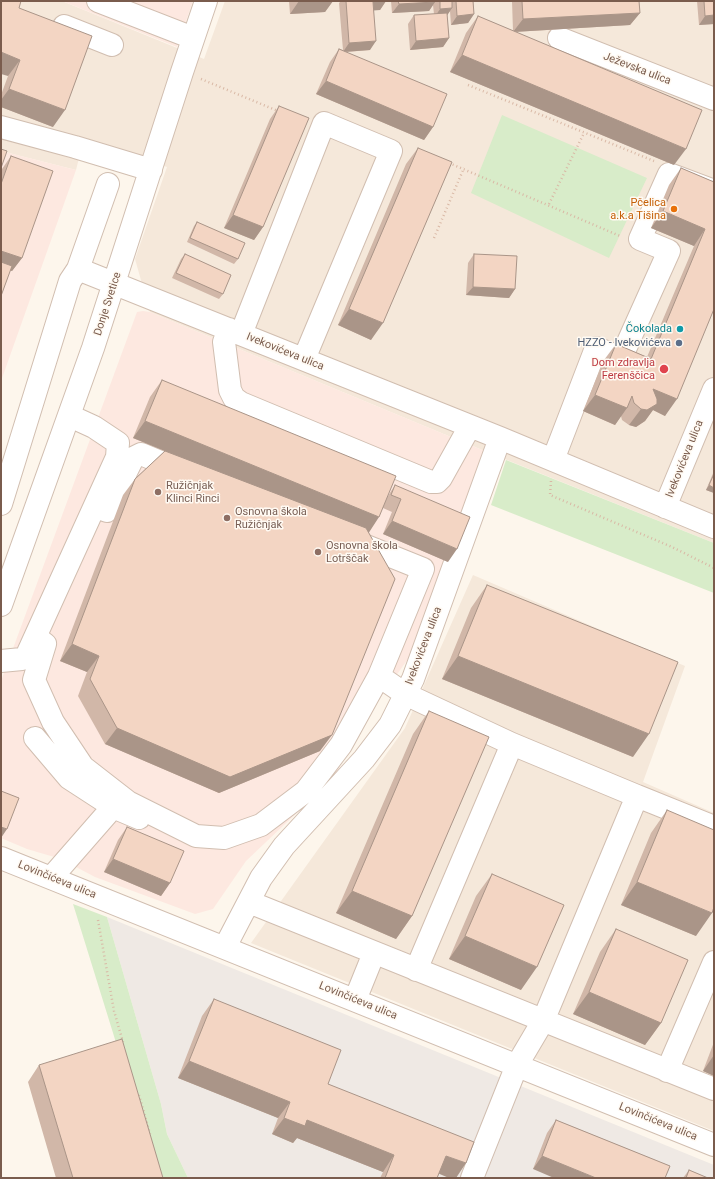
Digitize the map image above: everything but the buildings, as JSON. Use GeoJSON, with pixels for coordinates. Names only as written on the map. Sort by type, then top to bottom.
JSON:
{"type":"FeatureCollection","features":[{"type":"Feature","properties":{"kind":"street"},"geometry":{"type":"LineString","coordinates":[[98,1],[193,38]]}},
{"type":"Feature","properties":{"kind":"street","name":"Donje Svetice"},"geometry":{"type":"LineString","coordinates":[[1,605],[70,416],[115,283],[150,170],[206,1]]}},
{"type":"Feature","properties":{"kind":"street"},"geometry":{"type":"LineString","coordinates":[[46,19],[112,45]]}},
{"type":"Feature","properties":{"kind":"street","name":"Ježevska ulica"},"geometry":{"type":"LineString","coordinates":[[559,38],[714,99]]}},
{"type":"Feature","properties":{"kind":"street"},"geometry":{"type":"LineString","coordinates":[[304,359],[391,151],[324,123],[235,331],[224,342],[230,390],[234,398],[241,403],[431,482],[437,482],[441,478],[470,426]]}},
{"type":"Feature","properties":{"kind":"street"},"geometry":{"type":"LineString","coordinates":[[1,127],[75,147],[150,170]]}},
{"type":"Feature","properties":{"kind":"street"},"geometry":{"type":"LineString","coordinates":[[553,460],[596,348],[621,358],[669,251],[640,239],[669,174],[714,191]]}},
{"type":"Feature","properties":{"kind":"street"},"geometry":{"type":"LineString","coordinates":[[1,504],[70,281],[78,269],[108,184]]}},
{"type":"Feature","properties":{"kind":"street","name":"Ivekovićeva ulica"},"geometry":{"type":"LineString","coordinates":[[78,269],[500,438],[714,527]]}},
{"type":"Feature","properties":{"kind":"street","name":"Ivekovićeva ulica"},"geometry":{"type":"LineString","coordinates":[[665,507],[714,389]]}},
{"type":"Feature","properties":{"kind":"street"},"geometry":{"type":"LineString","coordinates":[[1,661],[22,659],[26,657],[37,638],[117,457],[118,443],[94,427],[70,416]]}},
{"type":"Feature","properties":{"kind":"street","name":"Ivekovićeva ulica"},"geometry":{"type":"LineString","coordinates":[[225,947],[262,878],[284,846],[364,760],[390,725],[404,694],[413,679],[500,438]]}},
{"type":"Feature","properties":{"kind":"street"},"geometry":{"type":"LineString","coordinates":[[96,507],[107,511],[133,458],[141,454],[200,478]]}},
{"type":"Feature","properties":{"kind":"street"},"geometry":{"type":"LineString","coordinates":[[37,638],[45,644],[34,680],[53,722],[83,768],[128,802],[196,836],[224,838],[260,825],[306,791],[340,745],[379,676],[423,569],[334,532]]}},
{"type":"Feature","properties":{"kind":"street"},"geometry":{"type":"LineString","coordinates":[[379,676],[404,694],[512,744],[714,827]]}},
{"type":"Feature","properties":{"kind":"street"},"geometry":{"type":"LineString","coordinates":[[35,738],[69,778],[113,807],[194,842],[196,836]]}},
{"type":"Feature","properties":{"kind":"street"},"geometry":{"type":"LineString","coordinates":[[416,970],[512,744]]}},
{"type":"Feature","properties":{"kind":"street"},"geometry":{"type":"LineString","coordinates":[[472,1178],[517,1065],[543,1021],[637,796]]}},
{"type":"Feature","properties":{"kind":"street"},"geometry":{"type":"LineString","coordinates":[[51,878],[61,864],[113,807]]}},
{"type":"Feature","properties":{"kind":"street","name":"Lovinčićeva ulica"},"geometry":{"type":"LineString","coordinates":[[1,858],[714,1145]]}},
{"type":"Feature","properties":{"kind":"street"},"geometry":{"type":"LineString","coordinates":[[249,902],[714,1089]]}},
{"type":"Feature","properties":{"kind":"street"},"geometry":{"type":"LineString","coordinates":[[355,1000],[374,953]]}},
{"type":"Feature","properties":{"kind":"street"},"geometry":{"type":"LineString","coordinates":[[667,1071],[714,962]]}},
{"type":"Feature","properties":{"kind":"path"},"geometry":{"type":"LineString","coordinates":[[199,78],[279,111]]}},
{"type":"Feature","properties":{"kind":"path"},"geometry":{"type":"LineString","coordinates":[[468,85],[660,164]]}},
{"type":"Feature","properties":{"kind":"path"},"geometry":{"type":"LineString","coordinates":[[549,204],[584,132]]}},
{"type":"Feature","properties":{"kind":"path"},"geometry":{"type":"LineString","coordinates":[[442,160],[549,204],[630,240],[640,239]]}},
{"type":"Feature","properties":{"kind":"path"},"geometry":{"type":"LineString","coordinates":[[434,238],[464,168]]}},
{"type":"Feature","properties":{"kind":"path"},"geometry":{"type":"LineString","coordinates":[[553,460],[550,495],[672,547],[714,568]]}},
{"type":"Feature","properties":{"kind":"path"},"geometry":{"type":"LineString","coordinates":[[97,917],[114,1011],[123,1044]]}},
{"type":"Feature","properties":{"kind":"path"},"geometry":{"type":"LineString","coordinates":[[137,1090],[150,1135]]}},
{"type":"Feature","properties":{"kind":"shaded area"},"geometry":{"type":"Polygon","coordinates":[[[1,1],[62,1],[204,59],[225,1],[714,1],[714,543],[487,452],[150,312],[135,259],[167,167],[84,138],[76,170],[1,151],[1,1]]]}},
{"type":"Feature","properties":{"kind":"shaded area"},"geometry":{"type":"Polygon","coordinates":[[[62,1],[193,1],[177,47],[62,1]]]}},
{"type":"Feature","properties":{"kind":"shaded area"},"geometry":{"type":"Polygon","coordinates":[[[1,151],[76,170],[1,381],[1,151]]]}},
{"type":"Feature","properties":{"kind":"shaded area"},"geometry":{"type":"Polygon","coordinates":[[[137,312],[150,312],[487,452],[421,634],[408,659],[370,712],[338,770],[324,787],[246,861],[213,909],[195,914],[95,877],[61,859],[27,849],[1,838],[1,681],[137,312]]]}},
{"type":"Feature","properties":{"kind":"shaded area"},"geometry":{"type":"Polygon","coordinates":[[[473,575],[685,666],[643,782],[714,813],[714,1131],[251,943],[405,728],[473,575]]]}},
{"type":"Feature","properties":{"kind":"shaded area"},"geometry":{"type":"Polygon","coordinates":[[[107,917],[714,1165],[714,1178],[188,1178],[167,1134],[161,1104],[107,917]]]}},
{"type":"Feature","properties":{"kind":"green space"},"geometry":{"type":"Polygon","coordinates":[[[502,115],[647,178],[609,258],[471,193],[502,115]]]}},
{"type":"Feature","properties":{"kind":"green space"},"geometry":{"type":"Polygon","coordinates":[[[506,460],[714,543],[714,593],[491,505],[506,460]]]}},
{"type":"Feature","properties":{"kind":"green space"},"geometry":{"type":"Polygon","coordinates":[[[73,904],[107,917],[161,1104],[167,1134],[188,1178],[158,1178],[73,904]]]}},
{"type":"Feature","properties":{"kind":"place","name":"Pčelica a.k.a Tišina"},"geometry":{"type":"Point","coordinates":[674,209]}},
{"type":"Feature","properties":{"kind":"place","name":"Čokolada"},"geometry":{"type":"Point","coordinates":[680,329]}},
{"type":"Feature","properties":{"kind":"place","name":"HZZO - Ivekovićeva"},"geometry":{"type":"Point","coordinates":[679,343]}},
{"type":"Feature","properties":{"kind":"place","name":"Dom zdravlja Ferenščica"},"geometry":{"type":"Point","coordinates":[664,369]}},
{"type":"Feature","properties":{"kind":"place","name":"Ružičnjak Klinci Rinci"},"geometry":{"type":"Point","coordinates":[158,492]}},
{"type":"Feature","properties":{"kind":"place","name":"Osnovna škola Ružičnjak"},"geometry":{"type":"Point","coordinates":[227,518]}},
{"type":"Feature","properties":{"kind":"place","name":"Osnovna škola Lotrščak"},"geometry":{"type":"Point","coordinates":[318,552]}}]}
